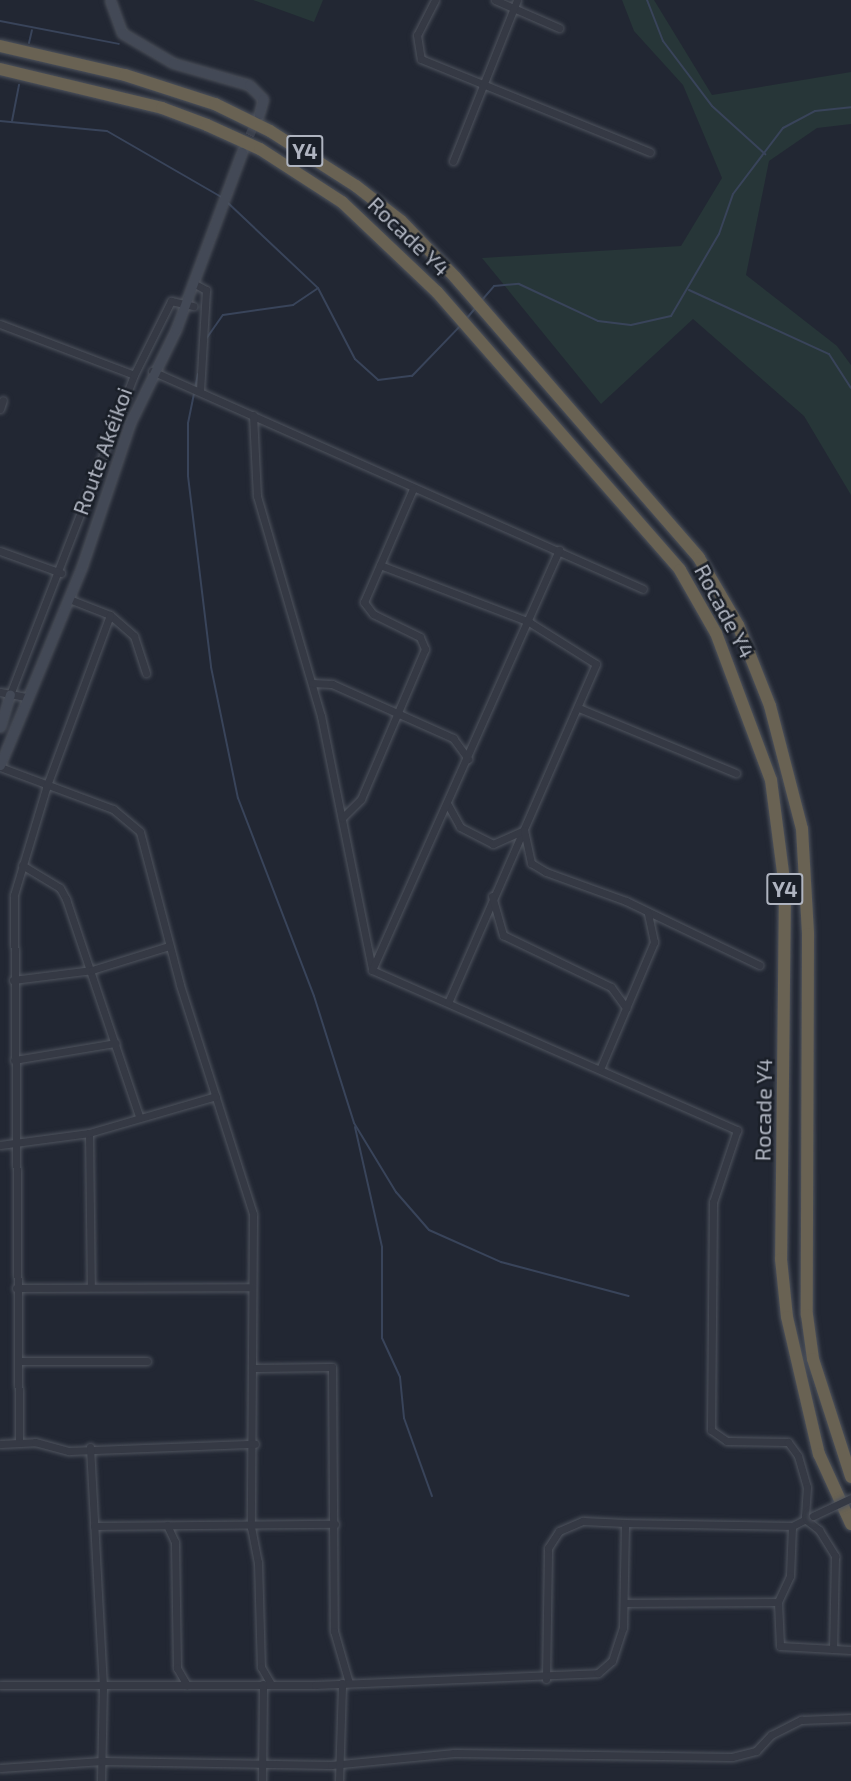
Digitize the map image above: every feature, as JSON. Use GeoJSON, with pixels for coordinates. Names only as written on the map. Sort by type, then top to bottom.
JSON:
{"type":"FeatureCollection","features":[{"type":"Feature","properties":{"kind":"highway","name":"Rocade Y4"},"geometry":{"type":"LineString","coordinates":[[0,46],[165,86],[270,130],[401,221],[455,277],[699,558],[738,625],[790,770],[807,884],[807,1315],[813,1359],[851,1477]]}},
{"type":"Feature","properties":{"kind":"highway","name":"Rocade Y4"},"geometry":{"type":"LineString","coordinates":[[0,69],[162,108],[260,149],[342,202],[437,292],[659,541],[716,633],[749,710],[771,780],[785,888],[781,1259],[787,1317],[819,1454],[851,1524]]}},
{"type":"Feature","properties":{"kind":"street"},"geometry":{"type":"LineString","coordinates":[[110,0],[122,33],[173,63],[249,85],[263,99],[260,114]]}},
{"type":"Feature","properties":{"kind":"street"},"geometry":{"type":"LineString","coordinates":[[435,0],[417,35],[418,55],[481,86],[566,114],[650,152]]}},
{"type":"Feature","properties":{"kind":"street"},"geometry":{"type":"LineString","coordinates":[[495,0],[515,3],[559,28]]}},
{"type":"Feature","properties":{"kind":"street"},"geometry":{"type":"LineString","coordinates":[[453,161],[515,3]]}},
{"type":"Feature","properties":{"kind":"street","name":"Route Akéikoi"},"geometry":{"type":"LineString","coordinates":[[0,766],[26,697],[69,599],[152,371],[189,304],[193,283],[212,226],[242,152]]}},
{"type":"Feature","properties":{"kind":"street"},"geometry":{"type":"LineString","coordinates":[[193,283],[206,290],[200,391]]}},
{"type":"Feature","properties":{"kind":"street"},"geometry":{"type":"LineString","coordinates":[[0,727],[5,693],[61,573],[134,375],[171,301],[189,304]]}},
{"type":"Feature","properties":{"kind":"street"},"geometry":{"type":"LineString","coordinates":[[0,324],[134,375]]}},
{"type":"Feature","properties":{"kind":"street"},"geometry":{"type":"LineString","coordinates":[[152,371],[413,489],[559,550],[643,589]]}},
{"type":"Feature","properties":{"kind":"street"},"geometry":{"type":"LineString","coordinates":[[0,409],[3,400]]}},
{"type":"Feature","properties":{"kind":"street"},"geometry":{"type":"LineString","coordinates":[[253,415],[256,496],[312,683],[372,970]]}},
{"type":"Feature","properties":{"kind":"street"},"geometry":{"type":"LineString","coordinates":[[342,818],[361,799],[425,649],[420,637],[366,610],[364,594],[380,565],[413,489]]}},
{"type":"Feature","properties":{"kind":"street"},"geometry":{"type":"LineString","coordinates":[[372,970],[448,805],[559,550]]}},
{"type":"Feature","properties":{"kind":"street"},"geometry":{"type":"LineString","coordinates":[[0,551],[61,573]]}},
{"type":"Feature","properties":{"kind":"street"},"geometry":{"type":"LineString","coordinates":[[380,565],[529,622],[596,664],[579,708],[492,896],[448,1002]]}},
{"type":"Feature","properties":{"kind":"street"},"geometry":{"type":"LineString","coordinates":[[69,599],[110,615],[134,636],[146,674]]}},
{"type":"Feature","properties":{"kind":"street"},"geometry":{"type":"LineString","coordinates":[[19,1442],[13,907],[22,865],[45,788],[110,615]]}},
{"type":"Feature","properties":{"kind":"street"},"geometry":{"type":"LineString","coordinates":[[312,683],[332,684],[460,742],[468,759]]}},
{"type":"Feature","properties":{"kind":"street"},"geometry":{"type":"LineString","coordinates":[[5,693],[26,697]]}},
{"type":"Feature","properties":{"kind":"street"},"geometry":{"type":"LineString","coordinates":[[579,708],[736,773]]}},
{"type":"Feature","properties":{"kind":"street"},"geometry":{"type":"LineString","coordinates":[[0,766],[45,788],[113,809],[140,832],[169,946],[254,1214],[257,1242],[252,1287],[256,1368],[251,1527],[258,1562],[261,1667],[271,1684]]}},
{"type":"Feature","properties":{"kind":"street"},"geometry":{"type":"LineString","coordinates":[[448,805],[459,827],[493,844],[524,830]]}},
{"type":"Feature","properties":{"kind":"street"},"geometry":{"type":"LineString","coordinates":[[524,830],[531,863],[759,964]]}},
{"type":"Feature","properties":{"kind":"street"},"geometry":{"type":"LineString","coordinates":[[22,865],[60,888],[92,970],[139,1116]]}},
{"type":"Feature","properties":{"kind":"street"},"geometry":{"type":"LineString","coordinates":[[492,896],[502,935],[611,987],[626,1008]]}},
{"type":"Feature","properties":{"kind":"street"},"geometry":{"type":"LineString","coordinates":[[601,1067],[654,942],[648,914]]}},
{"type":"Feature","properties":{"kind":"street"},"geometry":{"type":"LineString","coordinates":[[13,980],[92,970],[169,946]]}},
{"type":"Feature","properties":{"kind":"street"},"geometry":{"type":"LineString","coordinates":[[372,970],[601,1067],[737,1130],[713,1202],[711,1430],[727,1441],[788,1442],[798,1456],[807,1487],[805,1519]]}},
{"type":"Feature","properties":{"kind":"street"},"geometry":{"type":"LineString","coordinates":[[14,1060],[116,1043]]}},
{"type":"Feature","properties":{"kind":"street"},"geometry":{"type":"LineString","coordinates":[[0,1145],[89,1133],[139,1116],[216,1096]]}},
{"type":"Feature","properties":{"kind":"street"},"geometry":{"type":"LineString","coordinates":[[89,1133],[91,1287]]}},
{"type":"Feature","properties":{"kind":"street"},"geometry":{"type":"LineString","coordinates":[[16,1288],[252,1287]]}},
{"type":"Feature","properties":{"kind":"street"},"geometry":{"type":"LineString","coordinates":[[18,1361],[147,1361]]}},
{"type":"Feature","properties":{"kind":"street"},"geometry":{"type":"LineString","coordinates":[[256,1368],[332,1367],[335,1524],[334,1630],[345,1683],[339,1781]]}},
{"type":"Feature","properties":{"kind":"street"},"geometry":{"type":"LineString","coordinates":[[0,1444],[19,1442],[69,1451],[90,1447],[255,1444]]}},
{"type":"Feature","properties":{"kind":"street"},"geometry":{"type":"LineString","coordinates":[[90,1447],[102,1686],[101,1781]]}},
{"type":"Feature","properties":{"kind":"street"},"geometry":{"type":"LineString","coordinates":[[546,1679],[548,1548],[559,1531],[583,1521],[792,1526],[851,1498]]}},
{"type":"Feature","properties":{"kind":"street"},"geometry":{"type":"LineString","coordinates":[[805,1519],[819,1530],[835,1556],[834,1649]]}},
{"type":"Feature","properties":{"kind":"street"},"geometry":{"type":"LineString","coordinates":[[0,1685],[102,1686],[546,1679],[605,1670],[620,1642],[624,1603],[625,1523]]}},
{"type":"Feature","properties":{"kind":"street"},"geometry":{"type":"LineString","coordinates":[[94,1526],[251,1527],[335,1524]]}},
{"type":"Feature","properties":{"kind":"street"},"geometry":{"type":"LineString","coordinates":[[167,1525],[175,1542],[177,1668],[187,1685]]}},
{"type":"Feature","properties":{"kind":"street"},"geometry":{"type":"LineString","coordinates":[[792,1526],[789,1576],[778,1602],[780,1646],[851,1650]]}},
{"type":"Feature","properties":{"kind":"street"},"geometry":{"type":"LineString","coordinates":[[624,1603],[778,1602]]}},
{"type":"Feature","properties":{"kind":"street"},"geometry":{"type":"LineString","coordinates":[[262,1684],[262,1781]]}},
{"type":"Feature","properties":{"kind":"street"},"geometry":{"type":"LineString","coordinates":[[0,1768],[102,1761],[339,1764],[454,1753],[739,1756],[801,1720],[851,1718]]}},
{"type":"Feature","properties":{"kind":"shaded area"},"geometry":{"type":"Polygon","coordinates":[[[253,0],[323,0],[314,22],[253,0]]]}},
{"type":"Feature","properties":{"kind":"shaded area"},"geometry":{"type":"Polygon","coordinates":[[[622,0],[654,0],[712,95],[851,72],[851,124],[817,128],[769,161],[746,275],[837,346],[851,365],[851,495],[804,416],[693,319],[601,404],[482,258],[681,246],[722,178],[683,85],[634,31],[622,0]]]}},
{"type":"Feature","properties":{"kind":"waterway"},"geometry":{"type":"LineString","coordinates":[[647,0],[663,41],[712,106],[765,154]]}},
{"type":"Feature","properties":{"kind":"waterway"},"geometry":{"type":"LineString","coordinates":[[0,21],[119,44]]}},
{"type":"Feature","properties":{"kind":"waterway"},"geometry":{"type":"LineString","coordinates":[[29,43],[32,30]]}},
{"type":"Feature","properties":{"kind":"waterway"},"geometry":{"type":"LineString","coordinates":[[12,121],[19,85]]}},
{"type":"Feature","properties":{"kind":"waterway"},"geometry":{"type":"LineString","coordinates":[[482,300],[494,286],[519,284],[598,321],[631,325],[671,316],[719,234],[733,194],[783,128],[815,111],[851,107]]}},
{"type":"Feature","properties":{"kind":"waterway"},"geometry":{"type":"LineString","coordinates":[[0,121],[107,131],[223,198]]}},
{"type":"Feature","properties":{"kind":"waterway"},"geometry":{"type":"LineString","coordinates":[[227,202],[318,288],[355,359],[378,380],[412,376],[461,325]]}},
{"type":"Feature","properties":{"kind":"waterway"},"geometry":{"type":"LineString","coordinates":[[206,339],[223,315],[293,305],[318,288]]}},
{"type":"Feature","properties":{"kind":"waterway"},"geometry":{"type":"LineString","coordinates":[[689,290],[829,354],[851,388]]}},
{"type":"Feature","properties":{"kind":"waterway"},"geometry":{"type":"LineString","coordinates":[[467,318],[477,306]]}},
{"type":"Feature","properties":{"kind":"waterway"},"geometry":{"type":"LineString","coordinates":[[198,374],[188,423],[188,476],[211,667],[238,798],[314,996],[354,1123],[396,1192],[429,1230],[501,1262],[629,1296]]}},
{"type":"Feature","properties":{"kind":"waterway"},"geometry":{"type":"LineString","coordinates":[[355,1127],[382,1247],[382,1338],[400,1377],[404,1418],[432,1496]]}},
{"type":"Feature","properties":{"kind":"tunnel"},"geometry":{"type":"LineString","coordinates":[[244,147],[257,119]]}}]}
